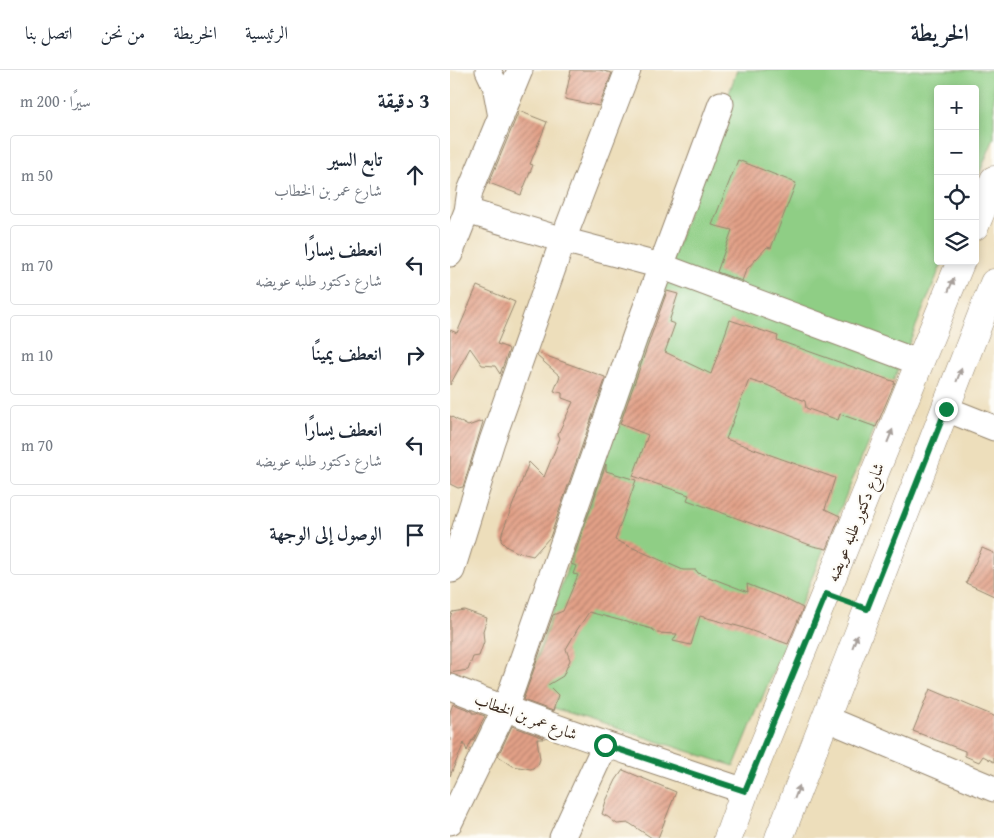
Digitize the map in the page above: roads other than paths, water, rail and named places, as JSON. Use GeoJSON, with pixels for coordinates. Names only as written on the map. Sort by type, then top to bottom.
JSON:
{"type":"FeatureCollection","features":[{"type":"Feature","properties":{"kind":"street"},"geometry":{"type":"LineString","coordinates":[[488,70],[495,86],[500,117]]}},
{"type":"Feature","properties":{"kind":"street"},"geometry":{"type":"LineString","coordinates":[[450,254],[467,211],[470,191],[520,70]]}},
{"type":"Feature","properties":{"kind":"street"},"geometry":{"type":"LineString","coordinates":[[452,570],[492,441],[564,240],[628,70]]}},
{"type":"Feature","properties":{"kind":"street"},"geometry":{"type":"LineString","coordinates":[[450,822],[505,709],[660,266],[721,104]]}},
{"type":"Feature","properties":{"kind":"street"},"geometry":{"type":"LineString","coordinates":[[977,220],[994,180]]}},
{"type":"Feature","properties":{"kind":"street"},"geometry":{"type":"LineString","coordinates":[[467,211],[660,266],[920,363]]}},
{"type":"Feature","properties":{"kind":"street","name":"شارع دكتور طلبه عويضه"},"geometry":{"type":"LineString","coordinates":[[728,838],[745,791],[959,265]]}},
{"type":"Feature","properties":{"kind":"street"},"geometry":{"type":"LineString","coordinates":[[779,838],[994,283]]}},
{"type":"Feature","properties":{"kind":"street"},"geometry":{"type":"LineString","coordinates":[[946,409],[994,428]]}},
{"type":"Feature","properties":{"kind":"street"},"geometry":{"type":"LineString","coordinates":[[826,594],[867,609]]}},
{"type":"Feature","properties":{"kind":"street","name":"شارع عمر بن الخطاب"},"geometry":{"type":"LineString","coordinates":[[450,687],[605,745],[745,791]]}},
{"type":"Feature","properties":{"kind":"street"},"geometry":{"type":"LineString","coordinates":[[825,718],[994,789]]}},
{"type":"Feature","properties":{"kind":"street"},"geometry":{"type":"LineString","coordinates":[[562,838],[605,745]]}}]}
